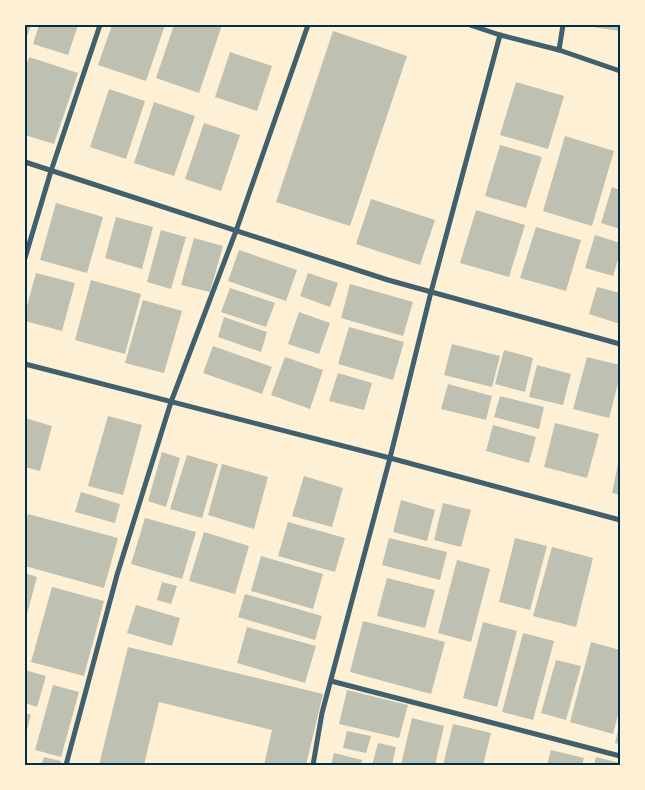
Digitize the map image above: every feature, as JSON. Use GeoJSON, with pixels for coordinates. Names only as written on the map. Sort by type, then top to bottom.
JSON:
{"type":"FeatureCollection","features":[{"type":"Feature","properties":{"kind":"street"},"geometry":{"type":"LineString","coordinates":[[25,258],[50,170],[100,25]]}},
{"type":"Feature","properties":{"kind":"street"},"geometry":{"type":"LineString","coordinates":[[66,765],[117,575],[171,402],[236,231],[308,25]]}},
{"type":"Feature","properties":{"kind":"street"},"geometry":{"type":"LineString","coordinates":[[470,25],[500,35],[559,50],[620,71]]}},
{"type":"Feature","properties":{"kind":"street"},"geometry":{"type":"LineString","coordinates":[[559,50],[563,25]]}},
{"type":"Feature","properties":{"kind":"street"},"geometry":{"type":"LineString","coordinates":[[313,765],[322,713],[500,35]]}},
{"type":"Feature","properties":{"kind":"street"},"geometry":{"type":"LineString","coordinates":[[25,162],[388,280],[620,344]]}},
{"type":"Feature","properties":{"kind":"street"},"geometry":{"type":"LineString","coordinates":[[25,364],[390,458],[620,520]]}},
{"type":"Feature","properties":{"kind":"street"},"geometry":{"type":"LineString","coordinates":[[331,680],[620,756]]}},
{"type":"Feature","properties":{"kind":"building"},"geometry":{"type":"Polygon","coordinates":[[[25,25],[31,25],[25,43],[25,25]]]}},
{"type":"Feature","properties":{"kind":"building"},"geometry":{"type":"Polygon","coordinates":[[[39,25],[78,25],[68,55],[33,44],[39,25]]]}},
{"type":"Feature","properties":{"kind":"building"},"geometry":{"type":"Polygon","coordinates":[[[112,25],[165,25],[146,81],[98,65],[112,25]]]}},
{"type":"Feature","properties":{"kind":"building"},"geometry":{"type":"Polygon","coordinates":[[[174,25],[222,25],[199,93],[156,78],[174,25]]]}},
{"type":"Feature","properties":{"kind":"building"},"geometry":{"type":"Polygon","coordinates":[[[593,25],[620,25],[620,31],[593,27],[593,25]]]}},
{"type":"Feature","properties":{"kind":"building"},"geometry":{"type":"Polygon","coordinates":[[[333,31],[407,56],[350,226],[276,202],[333,31]]]}},
{"type":"Feature","properties":{"kind":"building"},"geometry":{"type":"Polygon","coordinates":[[[230,52],[272,66],[257,111],[215,97],[230,52]]]}},
{"type":"Feature","properties":{"kind":"building"},"geometry":{"type":"Polygon","coordinates":[[[29,57],[78,73],[54,144],[25,135],[25,70],[29,57]]]}},
{"type":"Feature","properties":{"kind":"building"},"geometry":{"type":"Polygon","coordinates":[[[516,82],[564,96],[548,149],[500,135],[516,82]]]}},
{"type":"Feature","properties":{"kind":"building"},"geometry":{"type":"Polygon","coordinates":[[[109,89],[145,101],[126,159],[90,147],[109,89]]]}},
{"type":"Feature","properties":{"kind":"building"},"geometry":{"type":"Polygon","coordinates":[[[154,102],[195,116],[174,176],[134,163],[154,102]]]}},
{"type":"Feature","properties":{"kind":"building"},"geometry":{"type":"Polygon","coordinates":[[[204,123],[240,135],[221,191],[185,179],[204,123]]]}},
{"type":"Feature","properties":{"kind":"building"},"geometry":{"type":"Polygon","coordinates":[[[565,136],[614,151],[592,226],[543,211],[565,136]]]}},
{"type":"Feature","properties":{"kind":"building"},"geometry":{"type":"Polygon","coordinates":[[[500,145],[542,157],[526,208],[485,196],[500,145]]]}},
{"type":"Feature","properties":{"kind":"building"},"geometry":{"type":"Polygon","coordinates":[[[612,187],[620,190],[620,229],[601,223],[612,187]]]}},
{"type":"Feature","properties":{"kind":"building"},"geometry":{"type":"Polygon","coordinates":[[[371,199],[435,220],[420,265],[356,244],[371,199]]]}},
{"type":"Feature","properties":{"kind":"building"},"geometry":{"type":"Polygon","coordinates":[[[56,203],[103,217],[87,273],[40,260],[56,203]]]}},
{"type":"Feature","properties":{"kind":"building"},"geometry":{"type":"Polygon","coordinates":[[[476,210],[525,225],[509,277],[460,263],[476,210]]]}},
{"type":"Feature","properties":{"kind":"building"},"geometry":{"type":"Polygon","coordinates":[[[116,217],[153,227],[142,269],[105,258],[116,217]]]}},
{"type":"Feature","properties":{"kind":"building"},"geometry":{"type":"Polygon","coordinates":[[[536,227],[581,240],[566,291],[520,278],[536,227]]]}},
{"type":"Feature","properties":{"kind":"building"},"geometry":{"type":"Polygon","coordinates":[[[161,230],[186,237],[171,289],[147,282],[161,230]]]}},
{"type":"Feature","properties":{"kind":"building"},"geometry":{"type":"Polygon","coordinates":[[[595,235],[620,243],[620,253],[613,276],[585,268],[595,235]]]}},
{"type":"Feature","properties":{"kind":"building"},"geometry":{"type":"Polygon","coordinates":[[[194,238],[223,246],[210,292],[181,285],[194,238]]]}},
{"type":"Feature","properties":{"kind":"building"},"geometry":{"type":"Polygon","coordinates":[[[239,250],[297,270],[286,301],[228,281],[239,250]]]}},
{"type":"Feature","properties":{"kind":"building"},"geometry":{"type":"Polygon","coordinates":[[[36,273],[75,283],[62,331],[25,321],[25,313],[36,273]]]}},
{"type":"Feature","properties":{"kind":"building"},"geometry":{"type":"Polygon","coordinates":[[[308,273],[338,283],[330,307],[300,296],[308,273]]]}},
{"type":"Feature","properties":{"kind":"building"},"geometry":{"type":"Polygon","coordinates":[[[91,280],[141,294],[125,354],[75,340],[91,280]]]}},
{"type":"Feature","properties":{"kind":"building"},"geometry":{"type":"Polygon","coordinates":[[[350,284],[413,302],[403,336],[341,318],[350,284]]]}},
{"type":"Feature","properties":{"kind":"building"},"geometry":{"type":"Polygon","coordinates":[[[597,287],[620,293],[620,324],[589,314],[597,287]]]}},
{"type":"Feature","properties":{"kind":"building"},"geometry":{"type":"Polygon","coordinates":[[[230,288],[275,303],[266,327],[221,312],[230,288]]]}},
{"type":"Feature","properties":{"kind":"building"},"geometry":{"type":"Polygon","coordinates":[[[143,300],[182,311],[164,373],[125,363],[143,300]]]}},
{"type":"Feature","properties":{"kind":"building"},"geometry":{"type":"Polygon","coordinates":[[[299,312],[330,323],[319,354],[288,344],[299,312]]]}},
{"type":"Feature","properties":{"kind":"building"},"geometry":{"type":"Polygon","coordinates":[[[224,317],[267,332],[261,352],[218,337],[224,317]]]}},
{"type":"Feature","properties":{"kind":"building"},"geometry":{"type":"Polygon","coordinates":[[[349,327],[404,342],[393,380],[338,364],[349,327]]]}},
{"type":"Feature","properties":{"kind":"building"},"geometry":{"type":"Polygon","coordinates":[[[452,344],[500,356],[492,387],[444,375],[452,344]]]}},
{"type":"Feature","properties":{"kind":"building"},"geometry":{"type":"Polygon","coordinates":[[[213,346],[272,367],[262,394],[203,373],[213,346]]]}},
{"type":"Feature","properties":{"kind":"building"},"geometry":{"type":"Polygon","coordinates":[[[504,350],[533,358],[525,392],[495,384],[504,350]]]}},
{"type":"Feature","properties":{"kind":"building"},"geometry":{"type":"Polygon","coordinates":[[[285,357],[323,370],[310,409],[271,395],[285,357]]]}},
{"type":"Feature","properties":{"kind":"building"},"geometry":{"type":"Polygon","coordinates":[[[587,357],[620,365],[620,376],[609,418],[573,409],[587,357]]]}},
{"type":"Feature","properties":{"kind":"building"},"geometry":{"type":"Polygon","coordinates":[[[537,365],[571,374],[563,405],[529,397],[537,365]]]}},
{"type":"Feature","properties":{"kind":"building"},"geometry":{"type":"Polygon","coordinates":[[[338,373],[372,383],[364,410],[329,401],[338,373]]]}},
{"type":"Feature","properties":{"kind":"building"},"geometry":{"type":"Polygon","coordinates":[[[448,384],[492,396],[486,420],[441,409],[448,384]]]}},
{"type":"Feature","properties":{"kind":"building"},"geometry":{"type":"Polygon","coordinates":[[[500,396],[544,407],[539,429],[494,417],[500,396]]]}},
{"type":"Feature","properties":{"kind":"building"},"geometry":{"type":"Polygon","coordinates":[[[108,416],[142,425],[123,495],[88,486],[108,416]]]}},
{"type":"Feature","properties":{"kind":"building"},"geometry":{"type":"Polygon","coordinates":[[[25,418],[52,426],[40,471],[25,467],[25,418]]]}},
{"type":"Feature","properties":{"kind":"building"},"geometry":{"type":"Polygon","coordinates":[[[555,423],[599,434],[587,478],[544,467],[555,423]]]}},
{"type":"Feature","properties":{"kind":"building"},"geometry":{"type":"Polygon","coordinates":[[[493,425],[536,437],[529,463],[486,451],[493,425]]]}},
{"type":"Feature","properties":{"kind":"building"},"geometry":{"type":"Polygon","coordinates":[[[162,452],[180,458],[166,507],[148,501],[162,452]]]}},
{"type":"Feature","properties":{"kind":"building"},"geometry":{"type":"Polygon","coordinates":[[[187,455],[218,464],[202,518],[170,509],[187,455]]]}},
{"type":"Feature","properties":{"kind":"building"},"geometry":{"type":"Polygon","coordinates":[[[620,459],[620,495],[612,493],[620,459]]]}},
{"type":"Feature","properties":{"kind":"building"},"geometry":{"type":"Polygon","coordinates":[[[222,464],[268,477],[254,529],[208,515],[222,464]]]}},
{"type":"Feature","properties":{"kind":"building"},"geometry":{"type":"Polygon","coordinates":[[[304,476],[343,488],[332,527],[292,516],[304,476]]]}},
{"type":"Feature","properties":{"kind":"building"},"geometry":{"type":"Polygon","coordinates":[[[81,492],[120,504],[115,523],[75,512],[81,492]]]}},
{"type":"Feature","properties":{"kind":"building"},"geometry":{"type":"Polygon","coordinates":[[[401,500],[435,510],[427,541],[393,532],[401,500]]]}},
{"type":"Feature","properties":{"kind":"building"},"geometry":{"type":"Polygon","coordinates":[[[443,503],[471,510],[461,547],[434,540],[443,503]]]}},
{"type":"Feature","properties":{"kind":"building"},"geometry":{"type":"Polygon","coordinates":[[[28,514],[118,538],[104,588],[25,566],[25,526],[28,514]]]}},
{"type":"Feature","properties":{"kind":"building"},"geometry":{"type":"Polygon","coordinates":[[[145,518],[196,532],[182,579],[131,564],[145,518]]]}},
{"type":"Feature","properties":{"kind":"building"},"geometry":{"type":"Polygon","coordinates":[[[288,522],[345,538],[335,572],[278,556],[288,522]]]}},
{"type":"Feature","properties":{"kind":"building"},"geometry":{"type":"Polygon","coordinates":[[[204,532],[249,546],[235,594],[189,581],[204,532]]]}},
{"type":"Feature","properties":{"kind":"building"},"geometry":{"type":"Polygon","coordinates":[[[389,538],[447,552],[440,580],[382,565],[389,538]]]}},
{"type":"Feature","properties":{"kind":"building"},"geometry":{"type":"Polygon","coordinates":[[[515,538],[547,546],[530,610],[499,602],[515,538]]]}},
{"type":"Feature","properties":{"kind":"building"},"geometry":{"type":"Polygon","coordinates":[[[552,547],[593,558],[576,627],[533,616],[552,547]]]}},
{"type":"Feature","properties":{"kind":"building"},"geometry":{"type":"Polygon","coordinates":[[[261,556],[323,574],[313,609],[251,591],[261,556]]]}},
{"type":"Feature","properties":{"kind":"building"},"geometry":{"type":"Polygon","coordinates":[[[457,560],[490,569],[471,642],[438,633],[457,560]]]}},
{"type":"Feature","properties":{"kind":"building"},"geometry":{"type":"Polygon","coordinates":[[[25,573],[37,577],[26,618],[25,618],[25,573]]]}},
{"type":"Feature","properties":{"kind":"building"},"geometry":{"type":"Polygon","coordinates":[[[387,578],[435,590],[425,628],[377,616],[387,578]]]}},
{"type":"Feature","properties":{"kind":"building"},"geometry":{"type":"Polygon","coordinates":[[[162,582],[177,586],[171,604],[157,600],[162,582]]]}},
{"type":"Feature","properties":{"kind":"building"},"geometry":{"type":"Polygon","coordinates":[[[52,587],[104,601],[84,676],[31,662],[52,587]]]}},
{"type":"Feature","properties":{"kind":"building"},"geometry":{"type":"Polygon","coordinates":[[[245,594],[322,616],[315,640],[238,617],[245,594]]]}},
{"type":"Feature","properties":{"kind":"building"},"geometry":{"type":"Polygon","coordinates":[[[136,605],[180,618],[172,646],[127,633],[136,605]]]}},
{"type":"Feature","properties":{"kind":"building"},"geometry":{"type":"Polygon","coordinates":[[[363,621],[445,642],[431,694],[350,672],[363,621]]]}},
{"type":"Feature","properties":{"kind":"building"},"geometry":{"type":"Polygon","coordinates":[[[483,622],[517,631],[497,707],[463,698],[483,622]]]}},
{"type":"Feature","properties":{"kind":"building"},"geometry":{"type":"Polygon","coordinates":[[[247,627],[316,646],[305,683],[237,663],[247,627]]]}},
{"type":"Feature","properties":{"kind":"building"},"geometry":{"type":"Polygon","coordinates":[[[523,633],[554,641],[533,720],[502,712],[523,633]]]}},
{"type":"Feature","properties":{"kind":"building"},"geometry":{"type":"Polygon","coordinates":[[[591,642],[620,650],[620,707],[613,734],[570,722],[591,642]]]}},
{"type":"Feature","properties":{"kind":"building"},"geometry":{"type":"Polygon","coordinates":[[[128,647],[323,694],[306,765],[264,765],[272,730],[159,702],[144,765],[99,765],[128,647]]]}},
{"type":"Feature","properties":{"kind":"building"},"geometry":{"type":"Polygon","coordinates":[[[556,660],[581,666],[566,720],[541,713],[556,660]]]}},
{"type":"Feature","properties":{"kind":"building"},"geometry":{"type":"Polygon","coordinates":[[[25,670],[46,676],[37,707],[25,703],[25,670]]]}},
{"type":"Feature","properties":{"kind":"building"},"geometry":{"type":"Polygon","coordinates":[[[53,685],[79,692],[61,757],[35,750],[53,685]]]}},
{"type":"Feature","properties":{"kind":"building"},"geometry":{"type":"Polygon","coordinates":[[[347,690],[408,705],[399,738],[339,724],[347,690]]]}},
{"type":"Feature","properties":{"kind":"building"},"geometry":{"type":"Polygon","coordinates":[[[25,713],[31,715],[26,733],[25,733],[25,713]]]}},
{"type":"Feature","properties":{"kind":"building"},"geometry":{"type":"Polygon","coordinates":[[[412,718],[444,726],[435,765],[401,765],[412,718]]]}},
{"type":"Feature","properties":{"kind":"building"},"geometry":{"type":"Polygon","coordinates":[[[453,724],[491,733],[483,765],[443,765],[453,724]]]}},
{"type":"Feature","properties":{"kind":"building"},"geometry":{"type":"Polygon","coordinates":[[[620,728],[620,744],[615,743],[620,728]]]}},
{"type":"Feature","properties":{"kind":"building"},"geometry":{"type":"Polygon","coordinates":[[[347,731],[371,736],[366,753],[343,748],[347,731]]]}},
{"type":"Feature","properties":{"kind":"building"},"geometry":{"type":"Polygon","coordinates":[[[378,743],[396,747],[392,765],[372,765],[378,743]]]}},
{"type":"Feature","properties":{"kind":"building"},"geometry":{"type":"Polygon","coordinates":[[[551,750],[584,758],[582,765],[547,765],[551,750]]]}},
{"type":"Feature","properties":{"kind":"building"},"geometry":{"type":"Polygon","coordinates":[[[334,753],[362,760],[361,765],[331,765],[334,753]]]}},
{"type":"Feature","properties":{"kind":"building"},"geometry":{"type":"Polygon","coordinates":[[[44,757],[61,761],[60,765],[41,765],[44,757]]]}},
{"type":"Feature","properties":{"kind":"building"},"geometry":{"type":"Polygon","coordinates":[[[596,757],[620,763],[620,765],[594,765],[596,757]]]}}]}
